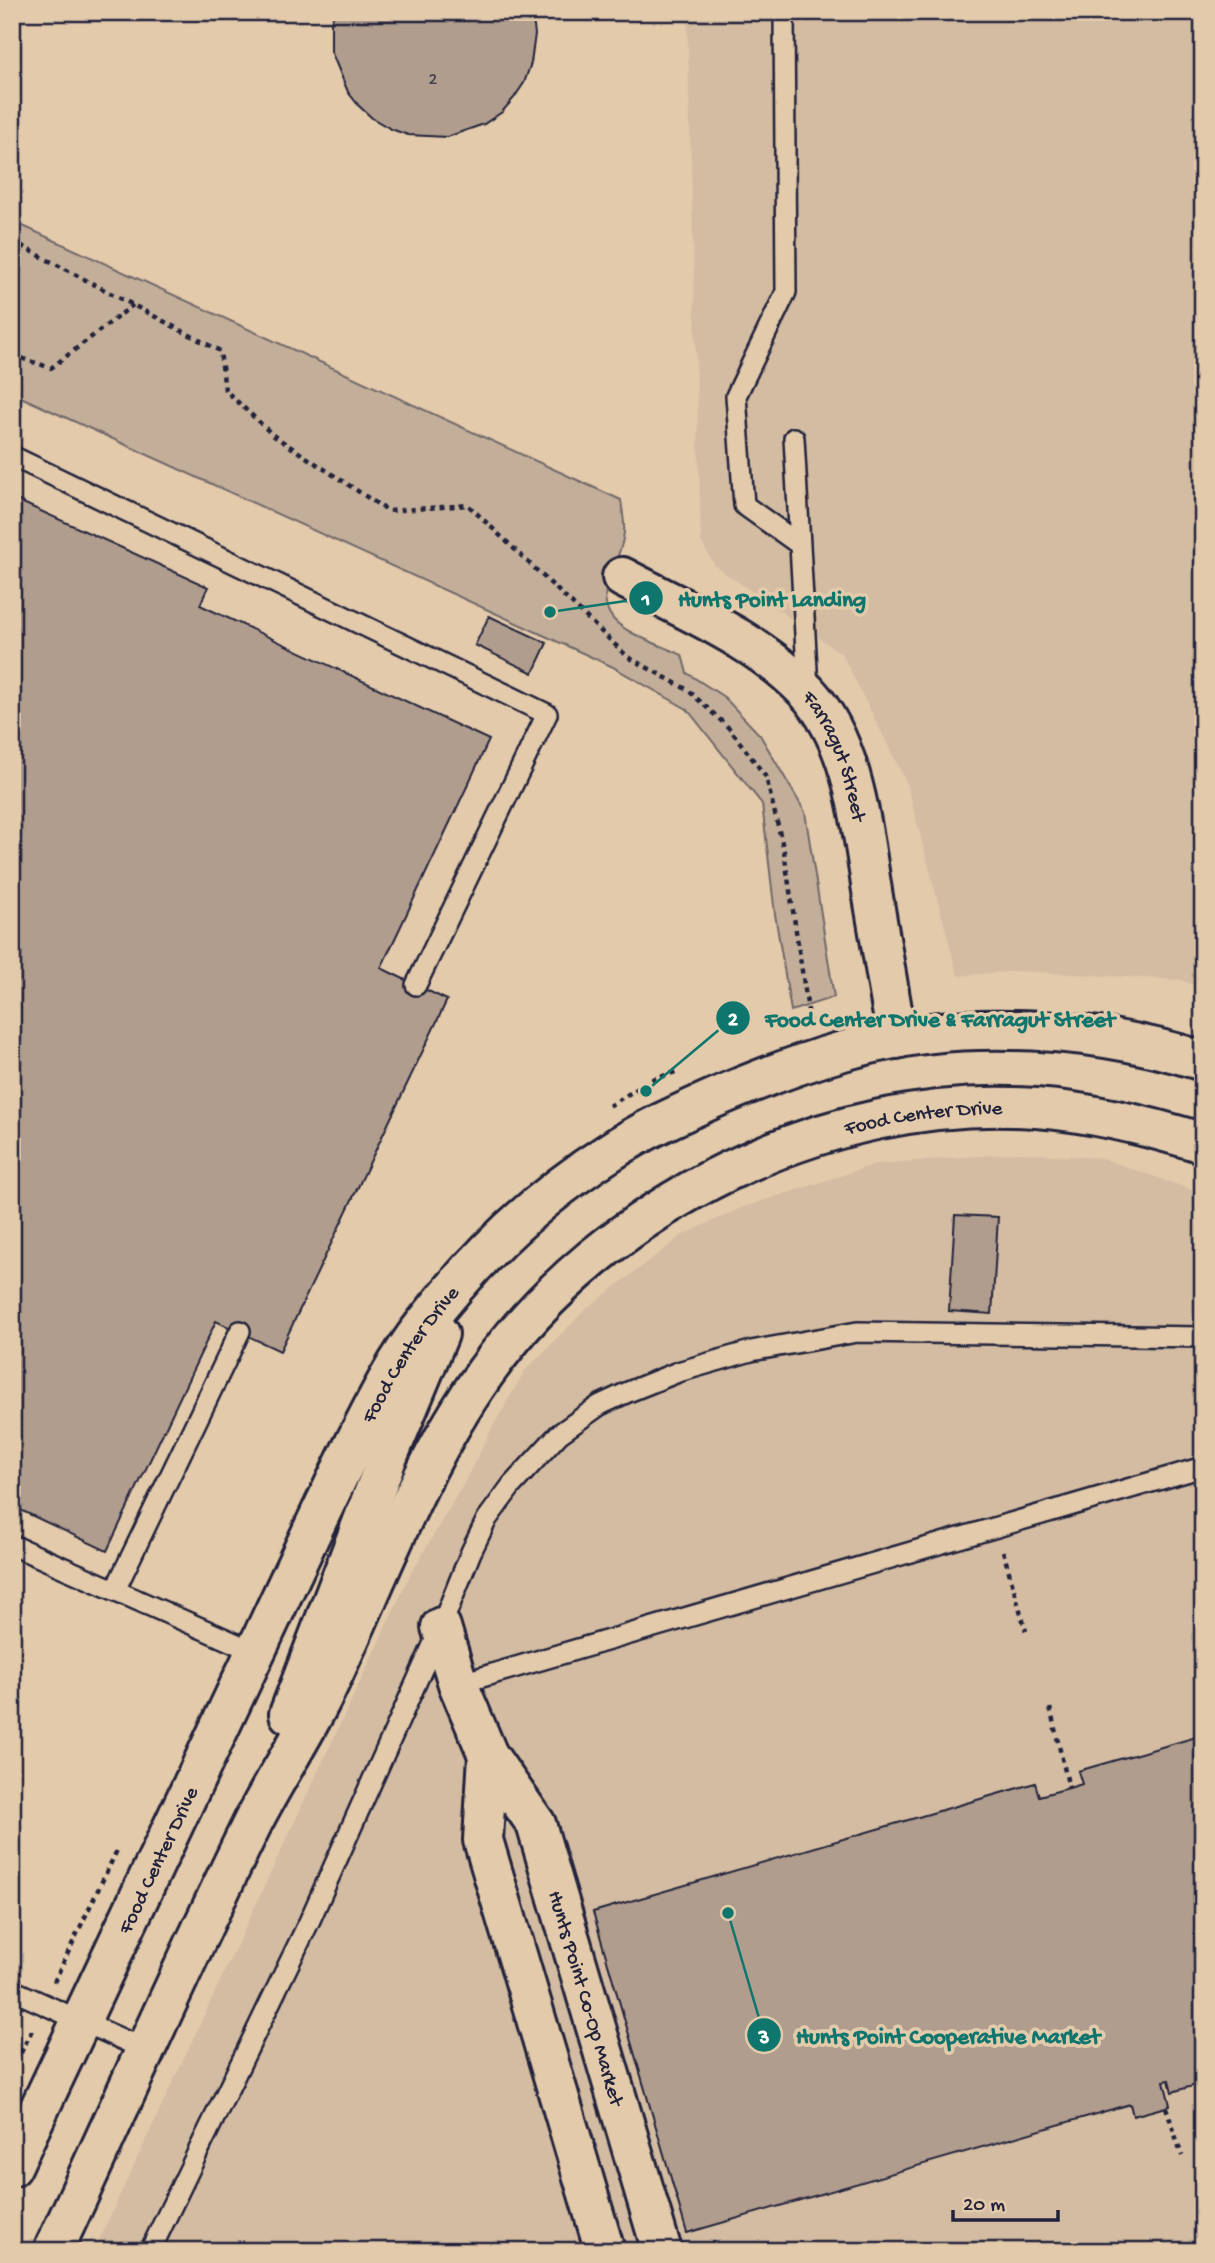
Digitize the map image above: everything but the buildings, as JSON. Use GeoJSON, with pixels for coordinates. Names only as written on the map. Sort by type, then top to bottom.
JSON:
{"type":"FeatureCollection","features":[{"type":"Feature","properties":{"kind":"main road","name":"Farragut Street"},"geometry":{"type":"LineString","coordinates":[[622,577],[745,642],[777,665],[808,693],[832,729],[847,760],[858,806],[897,1039]]}},
{"type":"Feature","properties":{"kind":"main road","name":"Food Center Drive"},"geometry":{"type":"LineString","coordinates":[[12,2167],[326,1500],[387,1380],[422,1326],[464,1277],[509,1231],[557,1190],[609,1152],[661,1122],[760,1079],[856,1047],[897,1039],[976,1030],[1040,1031],[1103,1037],[1168,1050],[1203,1061]]}},
{"type":"Feature","properties":{"kind":"main road","name":"Food Center Drive"},"geometry":{"type":"LineString","coordinates":[[53,2251],[256,1816],[323,1697],[426,1471],[486,1372],[561,1287],[604,1249],[698,1187],[753,1160],[828,1132],[861,1123],[918,1112],[977,1107],[1037,1108],[1148,1126],[1203,1143]]}},
{"type":"Feature","properties":{"kind":"main road"},"geometry":{"type":"LineString","coordinates":[[256,1816],[293,1699],[409,1404],[464,1277]]}},
{"type":"Feature","properties":{"kind":"main road","name":"Hunts Point Co-Op Market"},"geometry":{"type":"LineString","coordinates":[[441,1627],[458,1684],[488,1755],[536,1824],[662,2251]]}},
{"type":"Feature","properties":{"kind":"main road","name":"Hunts Point Co-Op Market"},"geometry":{"type":"LineString","coordinates":[[488,1755],[484,1840],[604,2251]]}},
{"type":"Feature","properties":{"kind":"lane"},"geometry":{"type":"LineString","coordinates":[[785,12],[786,292],[736,396],[744,505],[800,545]]}},
{"type":"Feature","properties":{"kind":"lane"},"geometry":{"type":"LineString","coordinates":[[794,438],[808,693]]}},
{"type":"Feature","properties":{"kind":"lane"},"geometry":{"type":"LineString","coordinates":[[12,456],[547,713],[416,985]]}},
{"type":"Feature","properties":{"kind":"lane"},"geometry":{"type":"LineString","coordinates":[[115,1590],[240,1331]]}},
{"type":"Feature","properties":{"kind":"lane"},"geometry":{"type":"LineString","coordinates":[[150,2251],[309,1922],[487,1519],[512,1485],[559,1434],[600,1405],[667,1376],[751,1351],[857,1332],[1203,1337]]}},
{"type":"Feature","properties":{"kind":"lane"},"geometry":{"type":"LineString","coordinates":[[458,1684],[1203,1468]]}},
{"type":"Feature","properties":{"kind":"lane"},"geometry":{"type":"LineString","coordinates":[[12,1545],[255,1652]]}},
{"type":"Feature","properties":{"kind":"lane"},"geometry":{"type":"LineString","coordinates":[[12,1990],[146,2050]]}},
{"type":"Feature","properties":{"kind":"path"},"geometry":{"type":"LineString","coordinates":[[12,241],[220,351],[225,390],[274,436],[388,511],[468,505],[628,657],[688,690],[730,729],[766,777],[784,851],[810,1025],[811,1060]]}},
{"type":"Feature","properties":{"kind":"path"},"geometry":{"type":"LineString","coordinates":[[12,355],[51,368],[133,305]]}},
{"type":"Feature","properties":{"kind":"path"},"geometry":{"type":"LineString","coordinates":[[996,1527],[1026,1631]]}},
{"type":"Feature","properties":{"kind":"path"},"geometry":{"type":"LineString","coordinates":[[1050,1708],[1069,1788]]}},
{"type":"Feature","properties":{"kind":"path","name":"Food Center Drive"},"geometry":{"type":"LineString","coordinates":[[80,1926],[120,1843]]}},
{"type":"Feature","properties":{"kind":"path"},"geometry":{"type":"LineString","coordinates":[[1166,2107],[1182,2156]]}},
{"type":"Feature","properties":{"kind":"shaded area"},"geometry":{"type":"Polygon","coordinates":[[[687,12],[1203,12],[1203,990],[1182,980],[1018,971],[958,976],[906,781],[842,654],[715,566],[701,541],[687,12]]]}},
{"type":"Feature","properties":{"kind":"shaded area"},"geometry":{"type":"Polygon","coordinates":[[[12,221],[621,500],[624,532],[606,587],[607,609],[614,620],[628,631],[682,655],[687,673],[724,697],[760,735],[805,812],[834,997],[791,1011],[775,914],[762,804],[687,709],[611,666],[12,393],[12,221]]]}},
{"type":"Feature","properties":{"kind":"shaded area"},"geometry":{"type":"Polygon","coordinates":[[[1017,1153],[1101,1158],[1203,1194],[1203,2251],[94,2251],[410,1575],[462,1487],[524,1372],[585,1310],[683,1235],[741,1208],[877,1164],[1017,1153]]]}},
{"type":"Feature","properties":{"kind":"place","name":"Hunts Point Landing"},"geometry":{"type":"Point","coordinates":[550,612]}},
{"type":"Feature","properties":{"kind":"place","name":"Food Center Drive & Farragut Street"},"geometry":{"type":"Point","coordinates":[646,1091]}},
{"type":"Feature","properties":{"kind":"place","name":"Hunts Point Cooperative Market"},"geometry":{"type":"Point","coordinates":[728,1913]}}]}
